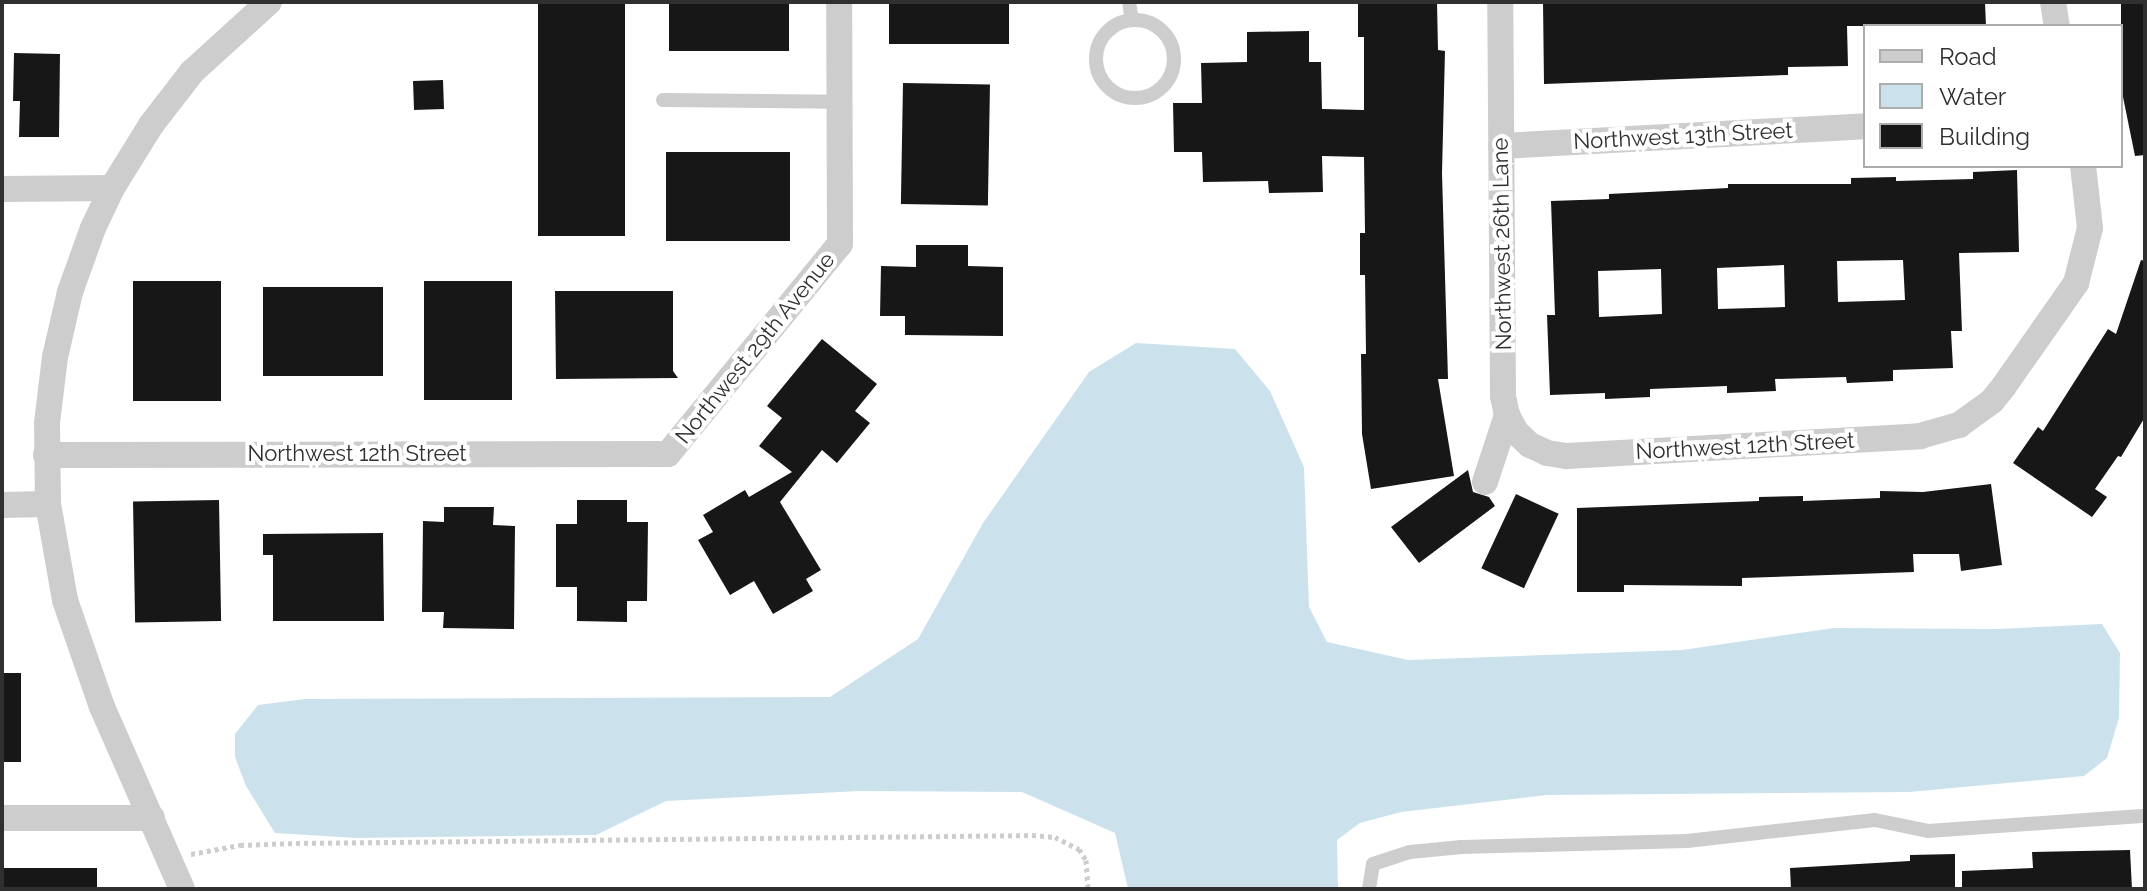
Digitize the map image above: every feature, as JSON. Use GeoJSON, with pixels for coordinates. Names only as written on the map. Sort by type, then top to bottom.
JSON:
{"type":"FeatureCollection","features":[{"type":"Feature","properties":{"kind":"street"},"geometry":{"type":"LineString","coordinates":[[182,889],[102,707],[65,600],[48,504],[46,455],[55,357],[67,305],[93,228],[112,188],[151,125],[192,72],[269,2]]}},
{"type":"Feature","properties":{"kind":"street","name":"Northwest 29th Avenue"},"geometry":{"type":"LineString","coordinates":[[668,454],[840,244],[839,2]]}},
{"type":"Feature","properties":{"kind":"street","name":"Northwest 26th Lane"},"geometry":{"type":"LineString","coordinates":[[1485,482],[1507,415],[1503,396],[1500,2]]}},
{"type":"Feature","properties":{"kind":"street"},"geometry":{"type":"LineString","coordinates":[[2053,2],[2057,24]]}},
{"type":"Feature","properties":{"kind":"street","name":"Northwest 13th Street"},"geometry":{"type":"LineString","coordinates":[[1501,146],[1863,126]]}},
{"type":"Feature","properties":{"kind":"street","name":"Northwest 12th Street"},"geometry":{"type":"LineString","coordinates":[[1507,415],[1516,432],[1530,445],[1567,456],[1920,436],[1959,425],[1992,401],[2066,299],[2083,265],[2090,209],[2083,168]]}},
{"type":"Feature","properties":{"kind":"street"},"geometry":{"type":"LineString","coordinates":[[2,189],[112,188]]}},
{"type":"Feature","properties":{"kind":"street","name":"Northwest 12th Street"},"geometry":{"type":"LineString","coordinates":[[46,455],[668,454]]}},
{"type":"Feature","properties":{"kind":"street"},"geometry":{"type":"LineString","coordinates":[[2,505],[48,504]]}},
{"type":"Feature","properties":{"kind":"street"},"geometry":{"type":"LineString","coordinates":[[2,818],[152,818]]}},
{"type":"Feature","properties":{"kind":"lane"},"geometry":{"type":"LineString","coordinates":[[1129,2],[1132,20]]}},
{"type":"Feature","properties":{"kind":"lane"},"geometry":{"type":"LineString","coordinates":[[1132,20],[1144,21],[1165,34],[1175,56],[1174,69],[1161,89],[1138,99],[1126,98],[1105,85],[1096,63],[1097,51],[1109,29],[1132,20]]}},
{"type":"Feature","properties":{"kind":"lane"},"geometry":{"type":"LineString","coordinates":[[663,100],[840,102]]}},
{"type":"Feature","properties":{"kind":"lane"},"geometry":{"type":"LineString","coordinates":[[1369,889],[1373,864],[1410,852],[1462,847],[1687,841],[1875,820],[1928,831],[2145,816]]}},
{"type":"Feature","properties":{"kind":"path"},"geometry":{"type":"LineString","coordinates":[[170,857],[240,845],[296,843],[1032,835],[1055,837],[1079,849],[1086,860],[1088,889]]}},
{"type":"Feature","properties":{"kind":"water"},"geometry":{"type":"Polygon","coordinates":[[[1136,343],[1235,349],[1270,391],[1304,467],[1309,607],[1327,642],[1408,660],[1682,650],[1834,628],[1997,629],[2102,624],[2120,653],[2119,718],[2107,758],[2084,776],[1909,792],[1547,795],[1401,812],[1360,823],[1337,840],[1338,889],[1128,889],[1115,833],[1022,792],[859,791],[666,801],[596,835],[357,838],[275,833],[246,786],[235,757],[235,734],[258,705],[305,699],[830,697],[918,639],[983,523],[1089,372],[1136,343]]]}},
{"type":"Feature","properties":{"kind":"building"},"geometry":{"type":"Polygon","coordinates":[[[538,2],[625,2],[625,236],[538,236],[538,2]]]}},
{"type":"Feature","properties":{"kind":"building"},"geometry":{"type":"Polygon","coordinates":[[[669,2],[789,2],[789,51],[669,51],[669,2]]]}},
{"type":"Feature","properties":{"kind":"building"},"geometry":{"type":"Polygon","coordinates":[[[889,2],[1009,2],[1009,44],[889,44],[889,2]]]}},
{"type":"Feature","properties":{"kind":"building"},"geometry":{"type":"Polygon","coordinates":[[[1358,2],[1437,2],[1438,50],[1445,51],[1442,173],[1448,379],[1438,379],[1454,476],[1371,489],[1362,434],[1361,354],[1366,354],[1365,275],[1360,275],[1360,233],[1365,233],[1364,157],[1322,156],[1323,192],[1269,193],[1268,181],[1203,182],[1202,152],[1174,152],[1173,103],[1202,103],[1201,63],[1247,62],[1247,32],[1309,31],[1309,62],[1321,62],[1322,109],[1364,110],[1364,37],[1358,37],[1358,2]]]}},
{"type":"Feature","properties":{"kind":"building"},"geometry":{"type":"Polygon","coordinates":[[[1543,2],[1985,2],[1986,24],[1847,26],[1848,66],[1788,67],[1788,75],[1544,84],[1543,2]]]}},
{"type":"Feature","properties":{"kind":"building"},"geometry":{"type":"Polygon","coordinates":[[[2121,2],[2145,2],[2145,155],[2135,156],[2123,97],[2121,2]]]}},
{"type":"Feature","properties":{"kind":"building"},"geometry":{"type":"Polygon","coordinates":[[[14,53],[60,54],[59,137],[19,137],[20,101],[13,101],[14,53]]]}},
{"type":"Feature","properties":{"kind":"building"},"geometry":{"type":"Polygon","coordinates":[[[443,80],[444,109],[414,110],[413,81],[443,80]]]}},
{"type":"Feature","properties":{"kind":"building"},"geometry":{"type":"Polygon","coordinates":[[[903,83],[990,85],[988,205],[901,204],[903,83]]]}},
{"type":"Feature","properties":{"kind":"building"},"geometry":{"type":"Polygon","coordinates":[[[666,152],[790,152],[790,241],[666,241],[666,152]]]}},
{"type":"Feature","properties":{"kind":"building"},"geometry":{"type":"Polygon","coordinates":[[[2017,170],[2019,252],[1959,253],[1962,331],[1951,331],[1953,368],[1893,370],[1893,381],[1847,383],[1846,377],[1775,379],[1776,391],[1727,393],[1727,386],[1650,389],[1650,397],[1605,399],[1605,393],[1550,395],[1547,315],[1555,315],[1551,201],[1609,199],[1609,194],[1728,188],[1728,184],[1851,184],[1851,178],[1896,177],[1896,181],[1973,179],[1973,172],[2017,170]],[[1903,260],[1837,261],[1838,302],[1905,300],[1903,260]],[[1784,265],[1717,268],[1718,309],[1785,307],[1784,265]],[[1661,269],[1598,271],[1599,317],[1662,314],[1661,269]]]}},
{"type":"Feature","properties":{"kind":"building"},"geometry":{"type":"Polygon","coordinates":[[[916,245],[968,245],[968,266],[1003,267],[1003,336],[905,335],[905,316],[880,316],[881,266],[916,267],[916,245]]]}},
{"type":"Feature","properties":{"kind":"building"},"geometry":{"type":"Polygon","coordinates":[[[2141,260],[2145,261],[2145,417],[2121,457],[2118,456],[2095,489],[2107,497],[2092,517],[2013,463],[2038,427],[2043,431],[2108,329],[2116,334],[2141,260]]]}},
{"type":"Feature","properties":{"kind":"building"},"geometry":{"type":"Polygon","coordinates":[[[133,281],[221,281],[221,401],[133,401],[133,281]]]}},
{"type":"Feature","properties":{"kind":"building"},"geometry":{"type":"Polygon","coordinates":[[[424,281],[512,281],[512,400],[424,400],[424,281]]]}},
{"type":"Feature","properties":{"kind":"building"},"geometry":{"type":"Polygon","coordinates":[[[263,287],[383,287],[383,376],[263,376],[263,287]]]}},
{"type":"Feature","properties":{"kind":"building"},"geometry":{"type":"Polygon","coordinates":[[[555,291],[673,291],[673,371],[678,378],[556,379],[555,291]]]}},
{"type":"Feature","properties":{"kind":"building"},"geometry":{"type":"Polygon","coordinates":[[[822,339],[877,384],[855,411],[870,423],[837,463],[822,450],[780,502],[821,570],[806,579],[813,591],[773,614],[754,581],[730,595],[698,540],[713,532],[703,515],[745,490],[749,497],[792,472],[759,446],[782,418],[767,406],[822,339]]]}},
{"type":"Feature","properties":{"kind":"building"},"geometry":{"type":"Polygon","coordinates":[[[1468,470],[1473,492],[1489,497],[1495,506],[1419,563],[1391,527],[1468,470]]]}},
{"type":"Feature","properties":{"kind":"building"},"geometry":{"type":"Polygon","coordinates":[[[1991,484],[2002,565],[1961,571],[1959,554],[1913,554],[1914,572],[1742,578],[1742,586],[1624,585],[1624,592],[1577,592],[1577,508],[1759,501],[1759,497],[1803,496],[1803,501],[1880,498],[1880,491],[1923,492],[1991,484]]]}},
{"type":"Feature","properties":{"kind":"building"},"geometry":{"type":"Polygon","coordinates":[[[1516,494],[1559,514],[1524,588],[1481,568],[1516,494]]]}},
{"type":"Feature","properties":{"kind":"building"},"geometry":{"type":"Polygon","coordinates":[[[219,500],[221,621],[135,622],[133,502],[219,500]]]}},
{"type":"Feature","properties":{"kind":"building"},"geometry":{"type":"Polygon","coordinates":[[[577,500],[627,500],[627,522],[648,522],[647,601],[627,601],[627,622],[577,621],[577,587],[556,587],[556,524],[577,524],[577,500]]]}},
{"type":"Feature","properties":{"kind":"building"},"geometry":{"type":"Polygon","coordinates":[[[444,507],[494,507],[493,525],[515,526],[514,629],[443,628],[444,612],[422,612],[423,521],[444,522],[444,507]]]}},
{"type":"Feature","properties":{"kind":"building"},"geometry":{"type":"Polygon","coordinates":[[[383,533],[384,621],[273,621],[273,555],[263,555],[263,534],[383,533]]]}},
{"type":"Feature","properties":{"kind":"building"},"geometry":{"type":"Polygon","coordinates":[[[2,673],[21,673],[21,762],[2,762],[2,673]]]}},
{"type":"Feature","properties":{"kind":"building"},"geometry":{"type":"Polygon","coordinates":[[[2130,850],[2132,889],[1962,889],[1962,871],[2033,868],[2032,852],[2130,850]]]}},
{"type":"Feature","properties":{"kind":"building"},"geometry":{"type":"Polygon","coordinates":[[[1955,854],[1955,889],[1791,889],[1790,868],[1910,861],[1910,855],[1955,854]]]}},
{"type":"Feature","properties":{"kind":"building"},"geometry":{"type":"Polygon","coordinates":[[[2,868],[97,868],[97,889],[2,889],[2,868]]]}}]}
